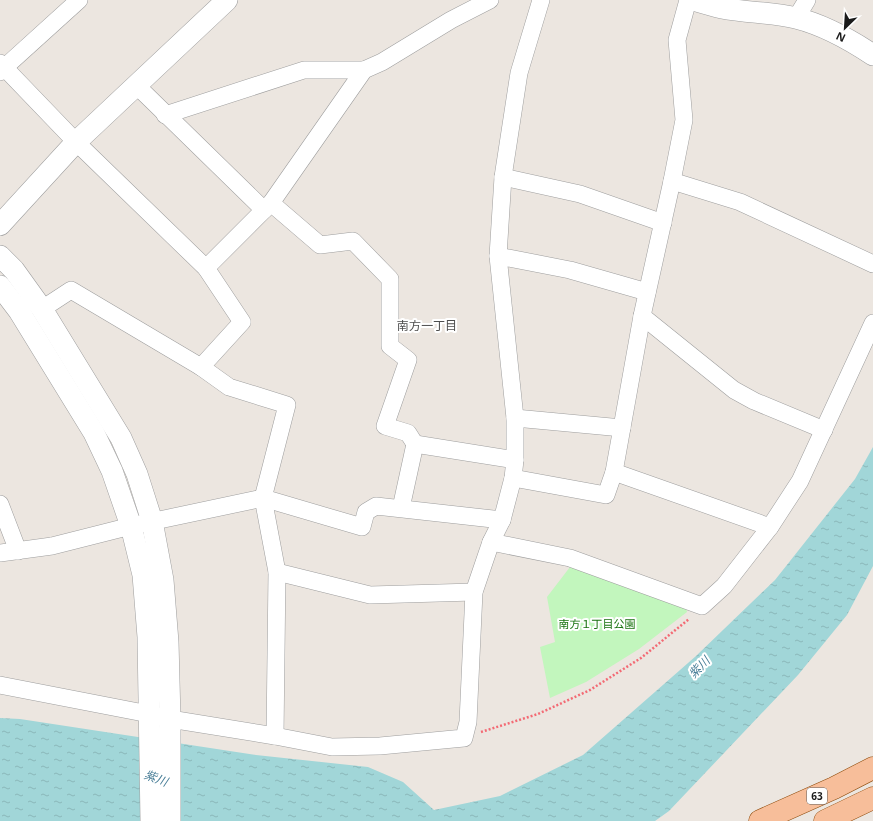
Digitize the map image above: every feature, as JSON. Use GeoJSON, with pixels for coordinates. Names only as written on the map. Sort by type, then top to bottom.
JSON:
{"type":"FeatureCollection","features":[{"type":"Feature","properties":{"kind":"main road","name":"63"},"geometry":{"type":"LineString","coordinates":[[760,821],[834,788],[873,768]]}},
{"type":"Feature","properties":{"kind":"main road","name":"63"},"geometry":{"type":"LineString","coordinates":[[826,821],[848,816],[873,798]]}},
{"type":"Feature","properties":{"kind":"street"},"geometry":{"type":"LineString","coordinates":[[79,0],[2,67],[76,142],[206,268],[242,322],[201,366]]}},
{"type":"Feature","properties":{"kind":"street"},"geometry":{"type":"LineString","coordinates":[[0,224],[76,142],[227,0]]}},
{"type":"Feature","properties":{"kind":"street"},"geometry":{"type":"LineString","coordinates":[[165,115],[304,70],[364,70],[382,62],[451,20],[490,0]]}},
{"type":"Feature","properties":{"kind":"street"},"geometry":{"type":"LineString","coordinates":[[0,685],[169,728],[274,736],[332,747],[380,746],[464,738],[468,722],[474,592],[491,542],[502,520],[513,478],[515,460],[515,418],[498,256],[503,176],[520,73],[541,0]]}},
{"type":"Feature","properties":{"kind":"street"},"geometry":{"type":"LineString","coordinates":[[513,478],[606,495],[614,472],[642,316],[684,120],[677,40],[688,0]]}},
{"type":"Feature","properties":{"kind":"street"},"geometry":{"type":"LineString","coordinates":[[693,0],[722,8],[796,18],[822,26],[870,48]]}},
{"type":"Feature","properties":{"kind":"street"},"geometry":{"type":"LineString","coordinates":[[796,18],[807,0]]}},
{"type":"Feature","properties":{"kind":"street"},"geometry":{"type":"LineString","coordinates":[[206,268],[268,207],[364,70]]}},
{"type":"Feature","properties":{"kind":"street"},"geometry":{"type":"LineString","coordinates":[[136,85],[165,115],[268,207],[320,245],[353,241],[390,280],[390,346],[408,360],[385,426],[408,433],[415,444],[401,508]]}},
{"type":"Feature","properties":{"kind":"street"},"geometry":{"type":"LineString","coordinates":[[503,176],[580,194],[663,223]]}},
{"type":"Feature","properties":{"kind":"street"},"geometry":{"type":"LineString","coordinates":[[672,181],[740,202],[873,264]]}},
{"type":"Feature","properties":{"kind":"street"},"geometry":{"type":"LineString","coordinates":[[0,256],[14,270],[42,309],[121,438],[137,474],[152,521],[163,580],[168,642],[170,821]]}},
{"type":"Feature","properties":{"kind":"street"},"geometry":{"type":"LineString","coordinates":[[498,256],[570,270],[647,292]]}},
{"type":"Feature","properties":{"kind":"street"},"geometry":{"type":"LineString","coordinates":[[0,286],[19,311],[94,433],[112,471],[131,526],[143,575],[148,637],[151,821]]}},
{"type":"Feature","properties":{"kind":"street"},"geometry":{"type":"LineString","coordinates":[[42,309],[70,290],[201,366],[229,388],[286,405],[263,498],[276,572],[274,736]]}},
{"type":"Feature","properties":{"kind":"street"},"geometry":{"type":"LineString","coordinates":[[642,316],[734,390],[754,401],[824,430]]}},
{"type":"Feature","properties":{"kind":"street"},"geometry":{"type":"LineString","coordinates":[[491,542],[570,558],[702,606],[724,586],[770,527],[800,481],[873,323]]}},
{"type":"Feature","properties":{"kind":"street"},"geometry":{"type":"LineString","coordinates":[[515,418],[622,428]]}},
{"type":"Feature","properties":{"kind":"street"},"geometry":{"type":"LineString","coordinates":[[415,444],[515,460]]}},
{"type":"Feature","properties":{"kind":"street"},"geometry":{"type":"LineString","coordinates":[[614,472],[770,527]]}},
{"type":"Feature","properties":{"kind":"street"},"geometry":{"type":"LineString","coordinates":[[0,553],[52,546],[152,521],[263,498],[362,527],[366,512],[376,506],[502,520]]}},
{"type":"Feature","properties":{"kind":"street"},"geometry":{"type":"LineString","coordinates":[[0,504],[18,551]]}},
{"type":"Feature","properties":{"kind":"street"},"geometry":{"type":"LineString","coordinates":[[276,572],[370,595],[474,592]]}},
{"type":"Feature","properties":{"kind":"street"},"geometry":{"type":"LineString","coordinates":[[834,788],[848,816]]}},
{"type":"Feature","properties":{"kind":"path"},"geometry":{"type":"LineString","coordinates":[[464,738],[538,714],[590,690],[641,658],[686,622],[702,606]]}},
{"type":"Feature","properties":{"kind":"green space","name":"南方１丁目公園"},"geometry":{"type":"Polygon","coordinates":[[[570,567],[686,606],[687,612],[639,649],[586,682],[550,698],[540,647],[555,642],[547,597],[570,567]]]}},
{"type":"Feature","properties":{"kind":"water","name":"紫川"},"geometry":{"type":"Polygon","coordinates":[[[873,447],[873,566],[847,615],[798,675],[669,811],[655,821],[0,821],[0,718],[20,719],[256,755],[368,767],[403,782],[434,810],[500,796],[583,755],[696,656],[775,580],[855,479],[873,447]]]}},
{"type":"Feature","properties":{"kind":"district","name":"南方一丁目"},"geometry":{"type":"Point","coordinates":[427,325]}}]}
